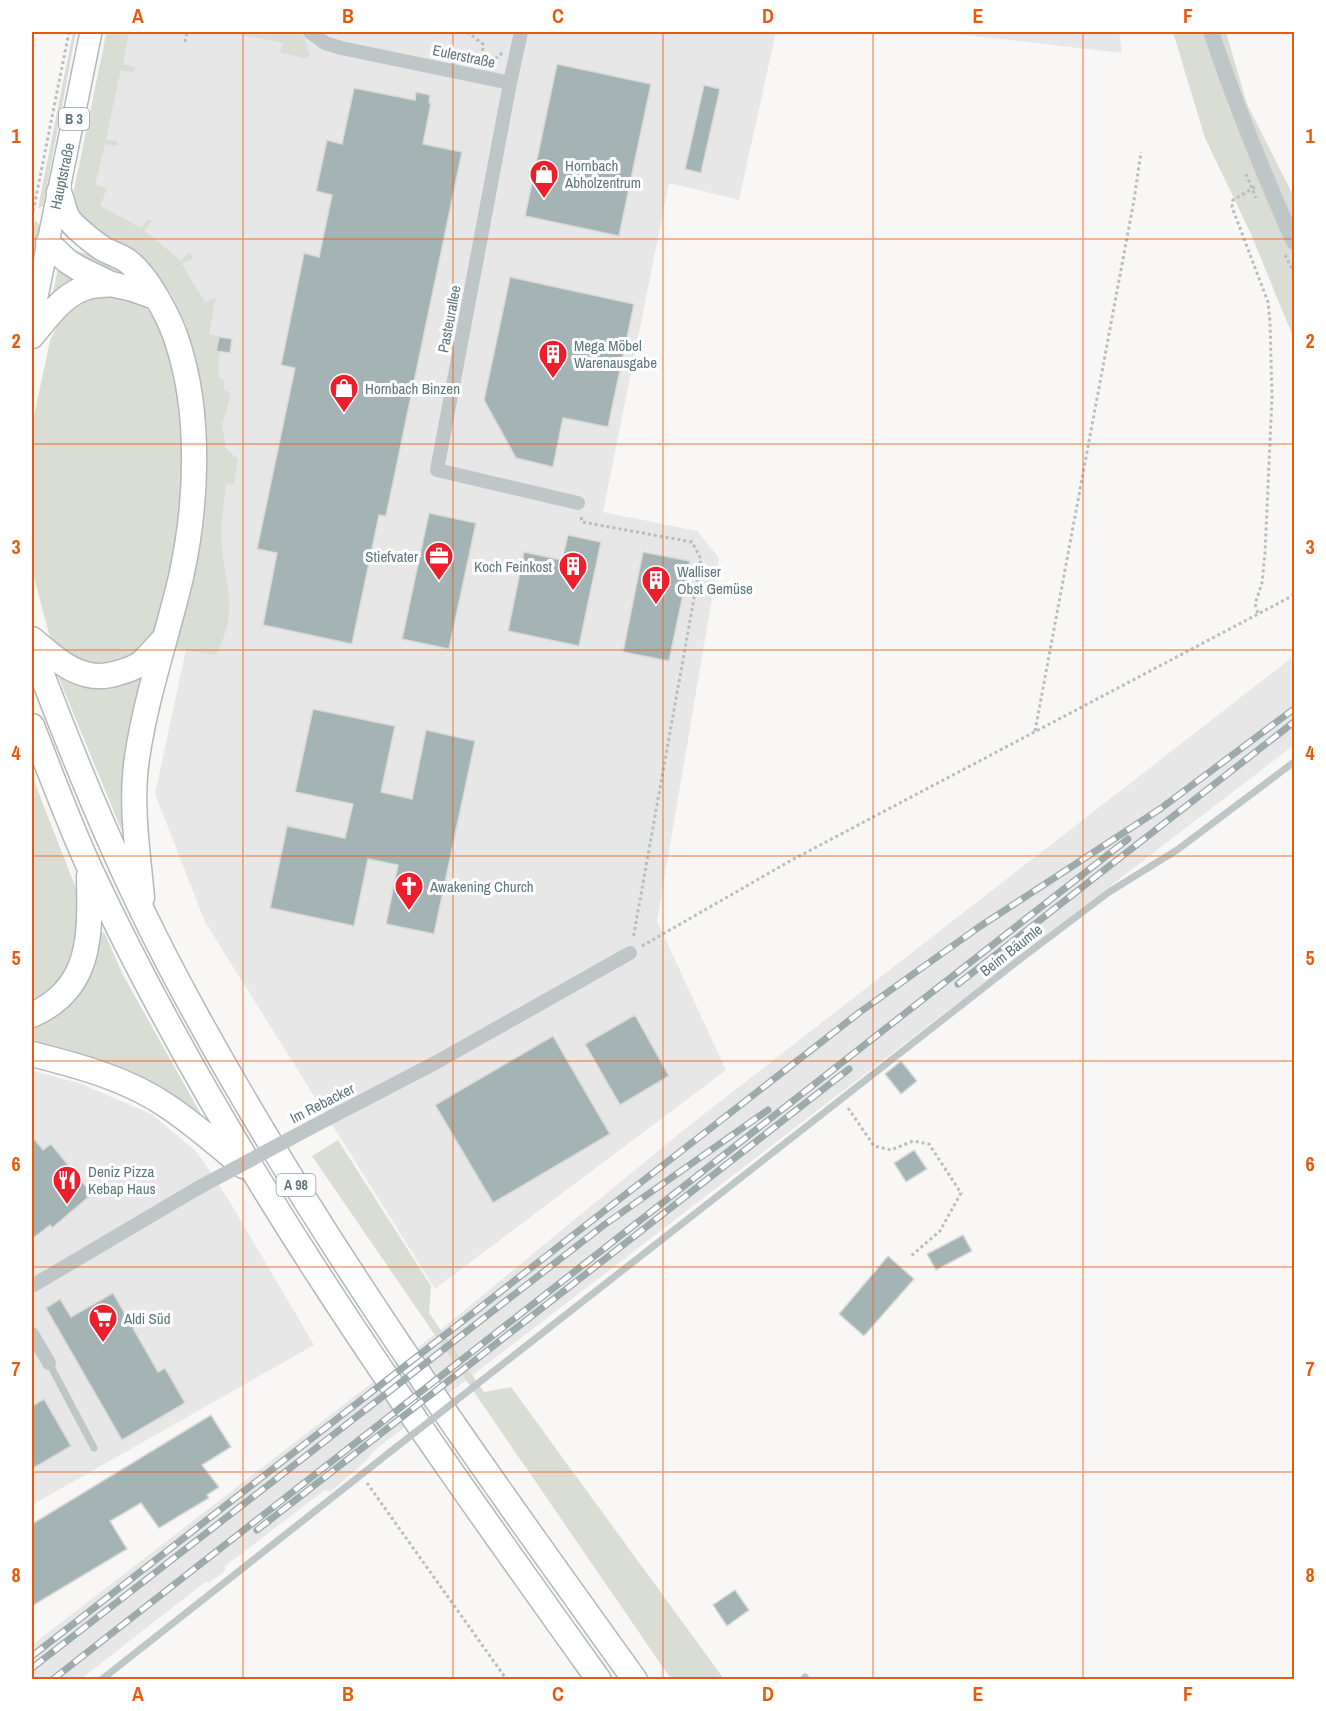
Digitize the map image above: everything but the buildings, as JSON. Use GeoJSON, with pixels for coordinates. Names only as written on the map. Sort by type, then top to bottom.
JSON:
{"type":"FeatureCollection","features":[{"type":"Feature","properties":{"kind":"highway"},"geometry":{"type":"LineString","coordinates":[[59,192],[68,219],[102,249]]}},
{"type":"Feature","properties":{"kind":"highway"},"geometry":{"type":"LineString","coordinates":[[48,243],[61,242],[102,249],[126,260],[141,273],[167,315],[178,343],[187,379],[193,450],[192,503],[188,541],[137,759],[134,795],[143,912]]}},
{"type":"Feature","properties":{"kind":"highway"},"geometry":{"type":"LineString","coordinates":[[48,243],[67,261],[111,284],[133,288],[155,297]]}},
{"type":"Feature","properties":{"kind":"highway"},"geometry":{"type":"LineString","coordinates":[[32,336],[66,299],[87,287],[111,284]]}},
{"type":"Feature","properties":{"kind":"highway"},"geometry":{"type":"LineString","coordinates":[[32,639],[73,671],[100,677],[139,665],[163,640]]}},
{"type":"Feature","properties":{"kind":"highway","name":"A 98"},"geometry":{"type":"LineString","coordinates":[[32,648],[79,771],[110,844],[187,999],[244,1100],[356,1280],[635,1680]]}},
{"type":"Feature","properties":{"kind":"highway","name":"A 98"},"geometry":{"type":"LineString","coordinates":[[32,726],[89,868],[158,1006],[254,1175],[368,1350],[599,1680]]}},
{"type":"Feature","properties":{"kind":"highway"},"geometry":{"type":"LineString","coordinates":[[32,1015],[55,1002],[78,974],[82,965],[90,924],[89,868]]}},
{"type":"Feature","properties":{"kind":"highway"},"geometry":{"type":"LineString","coordinates":[[32,1054],[88,1069],[134,1088],[169,1107],[254,1175]]}},
{"type":"Feature","properties":{"kind":"main road","name":"Hauptstraße"},"geometry":{"type":"LineString","coordinates":[[32,321],[91,32]]}},
{"type":"Feature","properties":{"kind":"street","name":"Pasteurallee"},"geometry":{"type":"LineString","coordinates":[[521,32],[437,470],[578,503]]}},
{"type":"Feature","properties":{"kind":"street"},"geometry":{"type":"LineString","coordinates":[[1211,32],[1227,80],[1294,242]]}},
{"type":"Feature","properties":{"kind":"street","name":"Eulerstraße"},"geometry":{"type":"LineString","coordinates":[[311,33],[325,44],[510,83]]}},
{"type":"Feature","properties":{"kind":"street","name":"Im Rebacker"},"geometry":{"type":"LineString","coordinates":[[32,1286],[198,1188],[417,1073],[630,953]]}},
{"type":"Feature","properties":{"kind":"street"},"geometry":{"type":"LineString","coordinates":[[32,1334],[49,1363]]}},
{"type":"Feature","properties":{"kind":"lane","name":"Beim Bäumle"},"geometry":{"type":"LineString","coordinates":[[101,1680],[359,1475],[1019,960],[1109,892],[1177,850],[1294,762]]}},
{"type":"Feature","properties":{"kind":"lane"},"geometry":{"type":"LineString","coordinates":[[49,1363],[94,1448]]}},
{"type":"Feature","properties":{"kind":"path","name":"Hauptstraße"},"geometry":{"type":"LineString","coordinates":[[32,217],[69,32]]}},
{"type":"Feature","properties":{"kind":"path"},"geometry":{"type":"LineString","coordinates":[[185,42],[187,32]]}},
{"type":"Feature","properties":{"kind":"path"},"geometry":{"type":"LineString","coordinates":[[467,32],[483,44],[480,62],[494,60],[504,48]]}},
{"type":"Feature","properties":{"kind":"path"},"geometry":{"type":"LineString","coordinates":[[1035,731],[1132,212],[1141,152]]}},
{"type":"Feature","properties":{"kind":"path"},"geometry":{"type":"LineString","coordinates":[[1258,614],[1255,604],[1262,583],[1265,552],[1272,409],[1270,322],[1268,302],[1232,207],[1233,200],[1238,196],[1267,181]]}},
{"type":"Feature","properties":{"kind":"path"},"geometry":{"type":"LineString","coordinates":[[578,503],[582,522],[692,542],[701,560],[630,953]]}},
{"type":"Feature","properties":{"kind":"path"},"geometry":{"type":"LineString","coordinates":[[630,953],[790,861],[1294,594]]}},
{"type":"Feature","properties":{"kind":"path"},"geometry":{"type":"LineString","coordinates":[[842,1099],[874,1146],[891,1150],[913,1141],[929,1144],[961,1193],[940,1231],[912,1256]]}},
{"type":"Feature","properties":{"kind":"path"},"geometry":{"type":"LineString","coordinates":[[359,1475],[507,1680]]}},
{"type":"Feature","properties":{"kind":"shaded area"},"geometry":{"type":"Polygon","coordinates":[[[73,32],[76,32],[43,206],[38,208],[73,32]]]}},
{"type":"Feature","properties":{"kind":"shaded area"},"geometry":{"type":"Polygon","coordinates":[[[106,32],[776,32],[739,200],[669,183],[603,512],[697,531],[719,558],[657,921],[726,1070],[435,1289],[205,922],[155,794],[212,528],[193,316],[75,190],[106,32]]]}},
{"type":"Feature","properties":{"kind":"shaded area"},"geometry":{"type":"Polygon","coordinates":[[[107,32],[129,32],[123,64],[135,67],[134,73],[121,70],[106,139],[118,142],[117,146],[105,144],[95,185],[107,188],[100,206],[142,228],[148,219],[152,221],[144,230],[181,261],[189,252],[193,258],[182,264],[205,303],[216,297],[209,334],[221,337],[219,378],[225,380],[223,390],[231,393],[222,425],[226,449],[238,459],[234,484],[226,483],[223,507],[222,539],[229,613],[223,639],[216,655],[173,648],[194,360],[186,325],[171,294],[148,267],[83,226],[74,202],[74,189],[107,32]]]}},
{"type":"Feature","properties":{"kind":"shaded area"},"geometry":{"type":"Polygon","coordinates":[[[230,32],[302,32],[310,55],[305,58],[280,53],[283,43],[230,32]]]}},
{"type":"Feature","properties":{"kind":"shaded area"},"geometry":{"type":"Polygon","coordinates":[[[939,32],[1119,32],[1122,53],[939,32]]]}},
{"type":"Feature","properties":{"kind":"shaded area"},"geometry":{"type":"Polygon","coordinates":[[[1173,32],[1226,32],[1247,104],[1294,197],[1294,339],[1251,234],[1205,138],[1173,32]]]}},
{"type":"Feature","properties":{"kind":"shaded area"},"geometry":{"type":"Polygon","coordinates":[[[36,221],[40,227],[32,265],[32,226],[36,221]]]}},
{"type":"Feature","properties":{"kind":"shaded area"},"geometry":{"type":"Polygon","coordinates":[[[75,251],[102,257],[137,283],[70,253],[75,251]]]}},
{"type":"Feature","properties":{"kind":"shaded area"},"geometry":{"type":"Polygon","coordinates":[[[58,269],[84,279],[51,300],[58,269]]]}},
{"type":"Feature","properties":{"kind":"shaded area"},"geometry":{"type":"Polygon","coordinates":[[[104,295],[138,302],[159,319],[183,404],[183,515],[156,637],[139,655],[92,669],[58,648],[49,634],[32,570],[32,425],[50,341],[57,326],[74,306],[90,297],[104,295]]]}},
{"type":"Feature","properties":{"kind":"shaded area"},"geometry":{"type":"Polygon","coordinates":[[[1294,656],[1294,745],[375,1450],[366,1461],[330,1492],[325,1490],[225,1566],[225,1571],[209,1583],[205,1582],[81,1679],[32,1680],[32,1645],[439,1331],[686,1128],[1294,656]]]}},
{"type":"Feature","properties":{"kind":"shaded area"},"geometry":{"type":"Polygon","coordinates":[[[143,669],[124,836],[56,671],[143,669]]]}},
{"type":"Feature","properties":{"kind":"shaded area"},"geometry":{"type":"Polygon","coordinates":[[[32,776],[82,907],[69,975],[32,1005],[32,776]]]}},
{"type":"Feature","properties":{"kind":"shaded area"},"geometry":{"type":"Polygon","coordinates":[[[104,932],[123,975],[207,1125],[32,1046],[32,1027],[61,1011],[80,992],[91,967],[97,935],[104,932]]]}},
{"type":"Feature","properties":{"kind":"shaded area"},"geometry":{"type":"Polygon","coordinates":[[[32,1071],[79,1083],[151,1114],[197,1152],[227,1197],[314,1345],[32,1505],[32,1071]]]}},
{"type":"Feature","properties":{"kind":"shaded area"},"geometry":{"type":"Polygon","coordinates":[[[338,1140],[431,1286],[429,1313],[484,1392],[511,1387],[724,1679],[671,1679],[312,1156],[338,1140]]]}},
{"type":"Feature","properties":{"kind":"railway"},"geometry":{"type":"LineString","coordinates":[[32,1656],[860,1012],[979,927],[1160,809],[1294,709]]}},
{"type":"Feature","properties":{"kind":"railway"},"geometry":{"type":"LineString","coordinates":[[958,984],[1294,722]]}},
{"type":"Feature","properties":{"kind":"railway"},"geometry":{"type":"LineString","coordinates":[[52,1680],[1128,839]]}},
{"type":"Feature","properties":{"kind":"railway"},"geometry":{"type":"LineString","coordinates":[[257,1530],[849,1069]]}},
{"type":"Feature","properties":{"kind":"railway"},"geometry":{"type":"LineString","coordinates":[[32,1668],[604,1225],[768,1110]]}},
{"type":"Feature","properties":{"kind":"place","name":"Hornbach Abholzentrum"},"geometry":{"type":"Point","coordinates":[544,200]}},
{"type":"Feature","properties":{"kind":"place","name":"Mega Möbel Warenausgabe"},"geometry":{"type":"Point","coordinates":[553,380]}},
{"type":"Feature","properties":{"kind":"place","name":"Hornbach Binzen"},"geometry":{"type":"Point","coordinates":[344,414]}},
{"type":"Feature","properties":{"kind":"place","name":"Stiefvater"},"geometry":{"type":"Point","coordinates":[439,582]}},
{"type":"Feature","properties":{"kind":"place","name":"Koch Feinkost"},"geometry":{"type":"Point","coordinates":[573,592]}},
{"type":"Feature","properties":{"kind":"place","name":"Walliser Obst Gemüse"},"geometry":{"type":"Point","coordinates":[656,606]}},
{"type":"Feature","properties":{"kind":"place","name":"Awakening Church"},"geometry":{"type":"Point","coordinates":[409,912]}},
{"type":"Feature","properties":{"kind":"place","name":"Deniz Pizza Kebap Haus"},"geometry":{"type":"Point","coordinates":[67,1206]}},
{"type":"Feature","properties":{"kind":"place","name":"Aldi Süd"},"geometry":{"type":"Point","coordinates":[103,1344]}}]}
